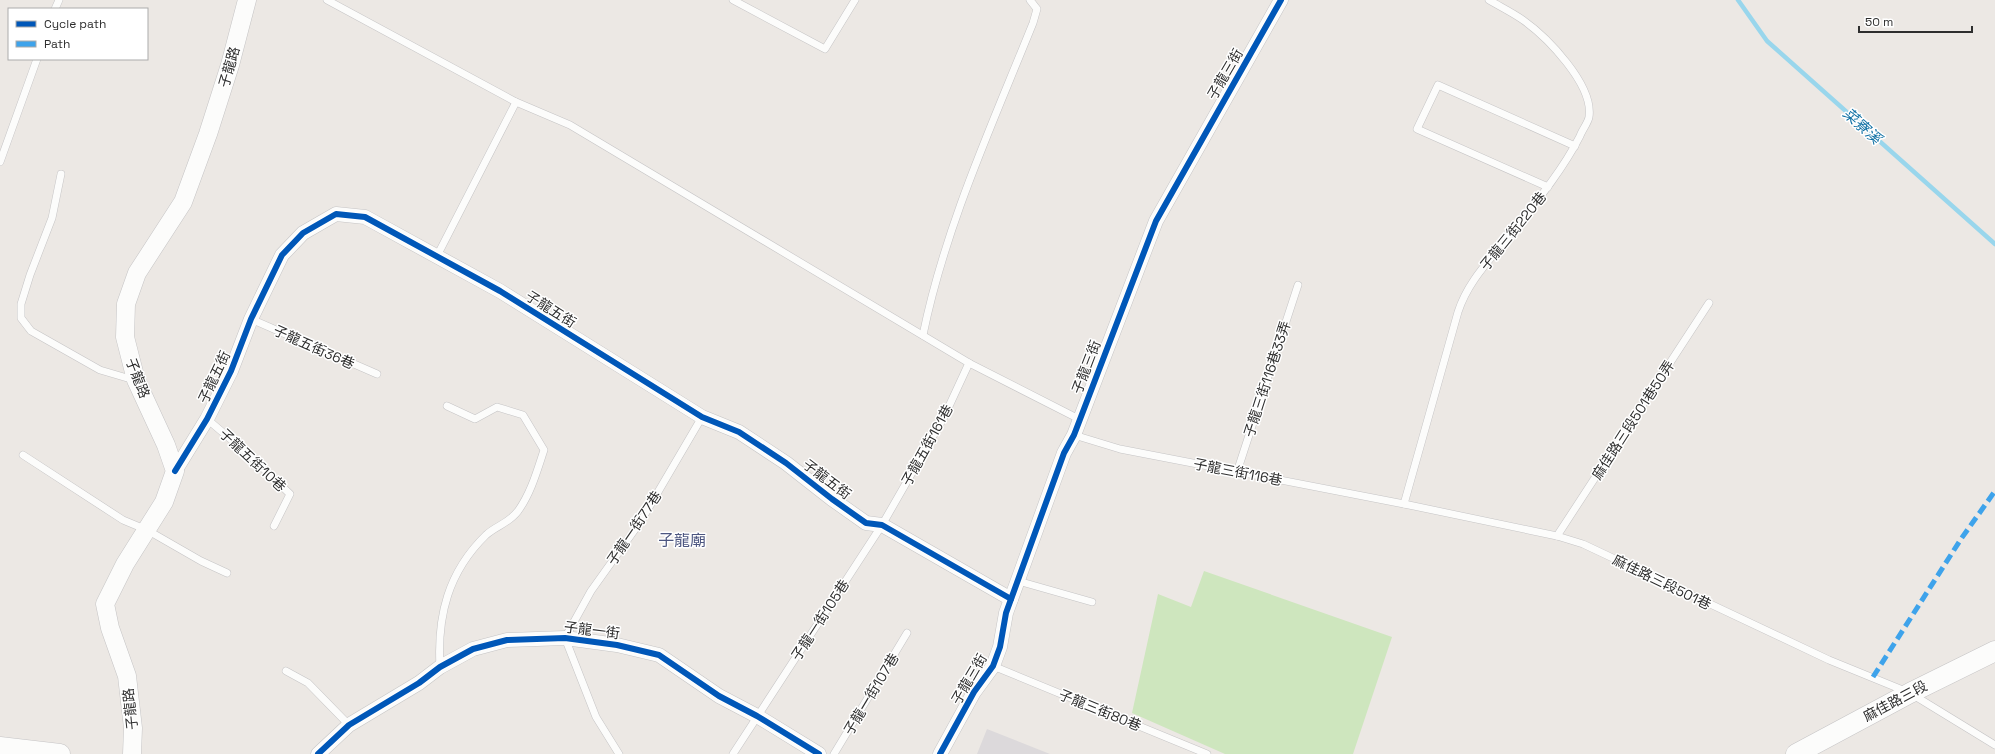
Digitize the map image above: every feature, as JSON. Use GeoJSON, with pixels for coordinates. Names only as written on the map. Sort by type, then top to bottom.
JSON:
{"type":"FeatureCollection","features":[{"type":"Feature","properties":{"kind":"main road","name":"麻佳路三段"},"geometry":{"type":"LineString","coordinates":[[1796,754],[1910,693],[1995,651]]}},
{"type":"Feature","properties":{"kind":"main road"},"geometry":{"type":"LineString","coordinates":[[0,746],[60,754]]}},
{"type":"Feature","properties":{"kind":"street","name":"子龍路"},"geometry":{"type":"LineString","coordinates":[[132,754],[133,728],[127,676],[110,628],[105,604],[125,564],[164,502],[175,471],[166,445],[136,380],[125,337],[126,304],[137,273],[183,202],[208,134],[230,65],[247,0]]}},
{"type":"Feature","properties":{"kind":"street","name":"子龍三街"},"geometry":{"type":"LineString","coordinates":[[940,754],[974,692],[992,666],[1000,647],[1006,613],[1064,453],[1074,435],[1156,221],[1282,0]]}},
{"type":"Feature","properties":{"kind":"street","name":"子龍五街"},"geometry":{"type":"LineString","coordinates":[[175,471],[207,419],[231,372],[251,319],[282,255],[303,233],[336,214],[365,217],[500,291],[702,417],[744,436],[786,463],[866,523],[882,525],[1011,599]]}},
{"type":"Feature","properties":{"kind":"street","name":"子龍一街"},"geometry":{"type":"LineString","coordinates":[[318,754],[349,725],[419,683],[440,667],[473,650],[507,640],[565,638],[617,644],[659,655],[720,696],[757,716],[819,754]]}},
{"type":"Feature","properties":{"kind":"lane"},"geometry":{"type":"LineString","coordinates":[[327,0],[516,102],[570,125],[969,363],[1079,420]]}},
{"type":"Feature","properties":{"kind":"lane"},"geometry":{"type":"LineString","coordinates":[[732,0],[825,49],[855,0]]}},
{"type":"Feature","properties":{"kind":"lane"},"geometry":{"type":"LineString","coordinates":[[923,335],[931,294],[952,228],[1033,23],[1037,9],[1030,0]]}},
{"type":"Feature","properties":{"kind":"lane","name":"子龍三街220巷"},"geometry":{"type":"LineString","coordinates":[[1404,504],[1462,301],[1479,272],[1548,187],[1575,146],[1589,118],[1588,100],[1582,85],[1543,37],[1523,20],[1489,0]]}},
{"type":"Feature","properties":{"kind":"lane"},"geometry":{"type":"LineString","coordinates":[[0,162],[36,60]]}},
{"type":"Feature","properties":{"kind":"lane"},"geometry":{"type":"LineString","coordinates":[[1548,187],[1416,129],[1438,85],[1575,146]]}},
{"type":"Feature","properties":{"kind":"lane"},"geometry":{"type":"LineString","coordinates":[[437,256],[516,102]]}},
{"type":"Feature","properties":{"kind":"lane"},"geometry":{"type":"LineString","coordinates":[[61,174],[52,218],[30,274],[21,304],[21,318],[31,331],[100,370],[136,380]]}},
{"type":"Feature","properties":{"kind":"lane","name":"子龍三街116巷33弄"},"geometry":{"type":"LineString","coordinates":[[1237,472],[1298,285]]}},
{"type":"Feature","properties":{"kind":"lane","name":"麻佳路三段501巷50弄"},"geometry":{"type":"LineString","coordinates":[[1557,536],[1709,304]]}},
{"type":"Feature","properties":{"kind":"lane","name":"子龍五街36巷"},"geometry":{"type":"LineString","coordinates":[[251,319],[377,374]]}},
{"type":"Feature","properties":{"kind":"lane","name":"子龍五街161巷"},"geometry":{"type":"LineString","coordinates":[[882,525],[944,417],[969,363]]}},
{"type":"Feature","properties":{"kind":"lane"},"geometry":{"type":"LineString","coordinates":[[440,667],[438,640],[442,611],[448,592],[471,551],[488,533],[507,523],[517,512],[528,495],[544,450],[523,415],[497,407],[475,419],[447,406]]}},
{"type":"Feature","properties":{"kind":"lane","name":"子龍一街77巷"},"geometry":{"type":"LineString","coordinates":[[565,638],[591,591],[641,521],[702,417]]}},
{"type":"Feature","properties":{"kind":"lane","name":"子龍五街10巷"},"geometry":{"type":"LineString","coordinates":[[207,419],[247,453],[290,494],[274,526]]}},
{"type":"Feature","properties":{"kind":"lane","name":"子龍三街116巷"},"geometry":{"type":"LineString","coordinates":[[1074,435],[1120,449],[1404,504]]}},
{"type":"Feature","properties":{"kind":"lane"},"geometry":{"type":"LineString","coordinates":[[23,455],[123,520],[147,530],[201,561],[227,573]]}},
{"type":"Feature","properties":{"kind":"lane","name":"麻佳路三段501巷"},"geometry":{"type":"LineString","coordinates":[[1404,504],[1557,536],[1583,544],[1829,660],[1910,693],[1995,745]]}},
{"type":"Feature","properties":{"kind":"lane","name":"子龍一街105巷"},"geometry":{"type":"LineString","coordinates":[[733,754],[882,525]]}},
{"type":"Feature","properties":{"kind":"lane"},"geometry":{"type":"LineString","coordinates":[[1018,581],[1092,602]]}},
{"type":"Feature","properties":{"kind":"lane","name":"子龍一街107巷"},"geometry":{"type":"LineString","coordinates":[[834,754],[907,633]]}},
{"type":"Feature","properties":{"kind":"lane"},"geometry":{"type":"LineString","coordinates":[[565,638],[596,717],[619,754]]}},
{"type":"Feature","properties":{"kind":"lane","name":"子龍三街80巷"},"geometry":{"type":"LineString","coordinates":[[992,666],[1207,754]]}},
{"type":"Feature","properties":{"kind":"lane"},"geometry":{"type":"LineString","coordinates":[[286,671],[308,683],[349,725]]}},
{"type":"Feature","properties":{"kind":"shaded area"},"geometry":{"type":"Polygon","coordinates":[[[987,729],[1050,754],[977,754],[987,729]]]}},
{"type":"Feature","properties":{"kind":"green space"},"geometry":{"type":"Polygon","coordinates":[[[1204,571],[1392,637],[1353,754],[1225,754],[1132,713],[1158,594],[1191,607],[1204,571]]]}},
{"type":"Feature","properties":{"kind":"waterway","name":"菜寮溪"},"geometry":{"type":"LineString","coordinates":[[1738,0],[1767,41],[1995,244]]}},
{"type":"Feature","properties":{"kind":"marked path"},"geometry":{"type":"LineString","coordinates":[[1873,677],[1961,539],[1995,491]]}},
{"type":"Feature","properties":{"kind":"cycle path"},"geometry":{"type":"LineString","coordinates":[[940,754],[974,692],[993,666],[1000,647],[1006,613],[1064,453],[1074,435],[1156,221],[1281,0]]}},
{"type":"Feature","properties":{"kind":"cycle path"},"geometry":{"type":"LineString","coordinates":[[175,471],[207,419],[231,371],[251,319],[282,255],[303,233],[336,214],[365,217],[500,291],[702,417],[739,432],[786,463],[866,523],[882,525],[1011,599]]}},
{"type":"Feature","properties":{"kind":"cycle path"},"geometry":{"type":"LineString","coordinates":[[318,754],[349,725],[419,683],[440,667],[473,649],[507,640],[565,638],[617,645],[659,655],[719,696],[757,716],[819,754]]}},
{"type":"Feature","properties":{"kind":"district","name":"子龍廟"},"geometry":{"type":"Point","coordinates":[682,540]}}]}
